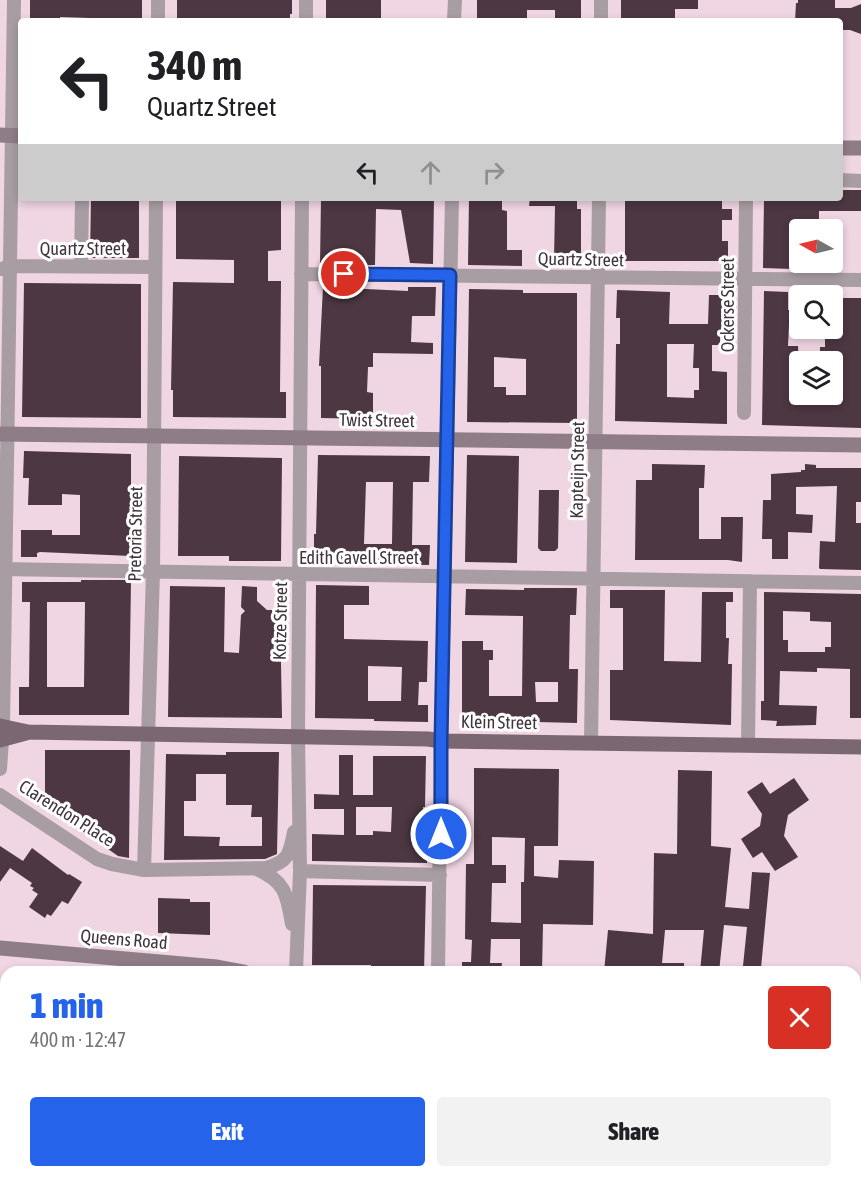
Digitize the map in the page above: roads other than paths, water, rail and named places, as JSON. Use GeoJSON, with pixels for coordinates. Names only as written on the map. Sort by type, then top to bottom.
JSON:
{"type":"FeatureCollection","features":[{"type":"Feature","properties":{"kind":"main road","name":"Klein Street"},"geometry":{"type":"LineString","coordinates":[[1,733],[149,733],[441,741],[861,747]]}},
{"type":"Feature","properties":{"kind":"street"},"geometry":{"type":"LineString","coordinates":[[0,769],[5,268],[14,0]]}},
{"type":"Feature","properties":{"kind":"street"},"geometry":{"type":"LineString","coordinates":[[158,0],[158,18]]}},
{"type":"Feature","properties":{"kind":"street"},"geometry":{"type":"LineString","coordinates":[[306,0],[306,18]]}},
{"type":"Feature","properties":{"kind":"street"},"geometry":{"type":"LineString","coordinates":[[454,18],[455,0]]}},
{"type":"Feature","properties":{"kind":"street"},"geometry":{"type":"LineString","coordinates":[[601,0],[601,18]]}},
{"type":"Feature","properties":{"kind":"street"},"geometry":{"type":"LineString","coordinates":[[843,148],[861,148]]}},
{"type":"Feature","properties":{"kind":"street"},"geometry":{"type":"LineString","coordinates":[[843,180],[861,181]]}},
{"type":"Feature","properties":{"kind":"street"},"geometry":{"type":"LineString","coordinates":[[81,266],[82,201]]}},
{"type":"Feature","properties":{"kind":"street","name":"Pretoria Street"},"geometry":{"type":"LineString","coordinates":[[144,870],[153,572],[156,201]]}},
{"type":"Feature","properties":{"kind":"street","name":"Kotze Street"},"geometry":{"type":"LineString","coordinates":[[296,966],[300,871],[298,736],[302,201]]}},
{"type":"Feature","properties":{"kind":"street"},"geometry":{"type":"LineString","coordinates":[[438,966],[452,201]]}},
{"type":"Feature","properties":{"kind":"street","name":"Kapteijn Street"},"geometry":{"type":"LineString","coordinates":[[591,743],[599,201]]}},
{"type":"Feature","properties":{"kind":"street","name":"Ockerse Street"},"geometry":{"type":"LineString","coordinates":[[744,413],[746,201]]}},
{"type":"Feature","properties":{"kind":"street","name":"Quartz Street"},"geometry":{"type":"LineString","coordinates":[[5,268],[155,267]]}},
{"type":"Feature","properties":{"kind":"street","name":"Quartz Street"},"geometry":{"type":"LineString","coordinates":[[302,274],[861,280]]}},
{"type":"Feature","properties":{"kind":"street","name":"Twist Street"},"geometry":{"type":"LineString","coordinates":[[4,434],[861,445]]}},
{"type":"Feature","properties":{"kind":"street","name":"Edith Cavell Street"},"geometry":{"type":"LineString","coordinates":[[3,569],[861,583]]}},
{"type":"Feature","properties":{"kind":"street"},"geometry":{"type":"LineString","coordinates":[[748,745],[750,581]]}},
{"type":"Feature","properties":{"kind":"street","name":"Clarendon Place"},"geometry":{"type":"LineString","coordinates":[[0,795],[97,859],[144,870],[257,869],[280,863],[288,855],[298,810]]}},
{"type":"Feature","properties":{"kind":"street"},"geometry":{"type":"LineString","coordinates":[[257,869],[274,878],[283,887],[288,903],[296,956]]}},
{"type":"Feature","properties":{"kind":"street"},"geometry":{"type":"LineString","coordinates":[[300,871],[440,875]]}},
{"type":"Feature","properties":{"kind":"street","name":"Queens Road"},"geometry":{"type":"LineString","coordinates":[[0,948],[206,966]]}}]}
